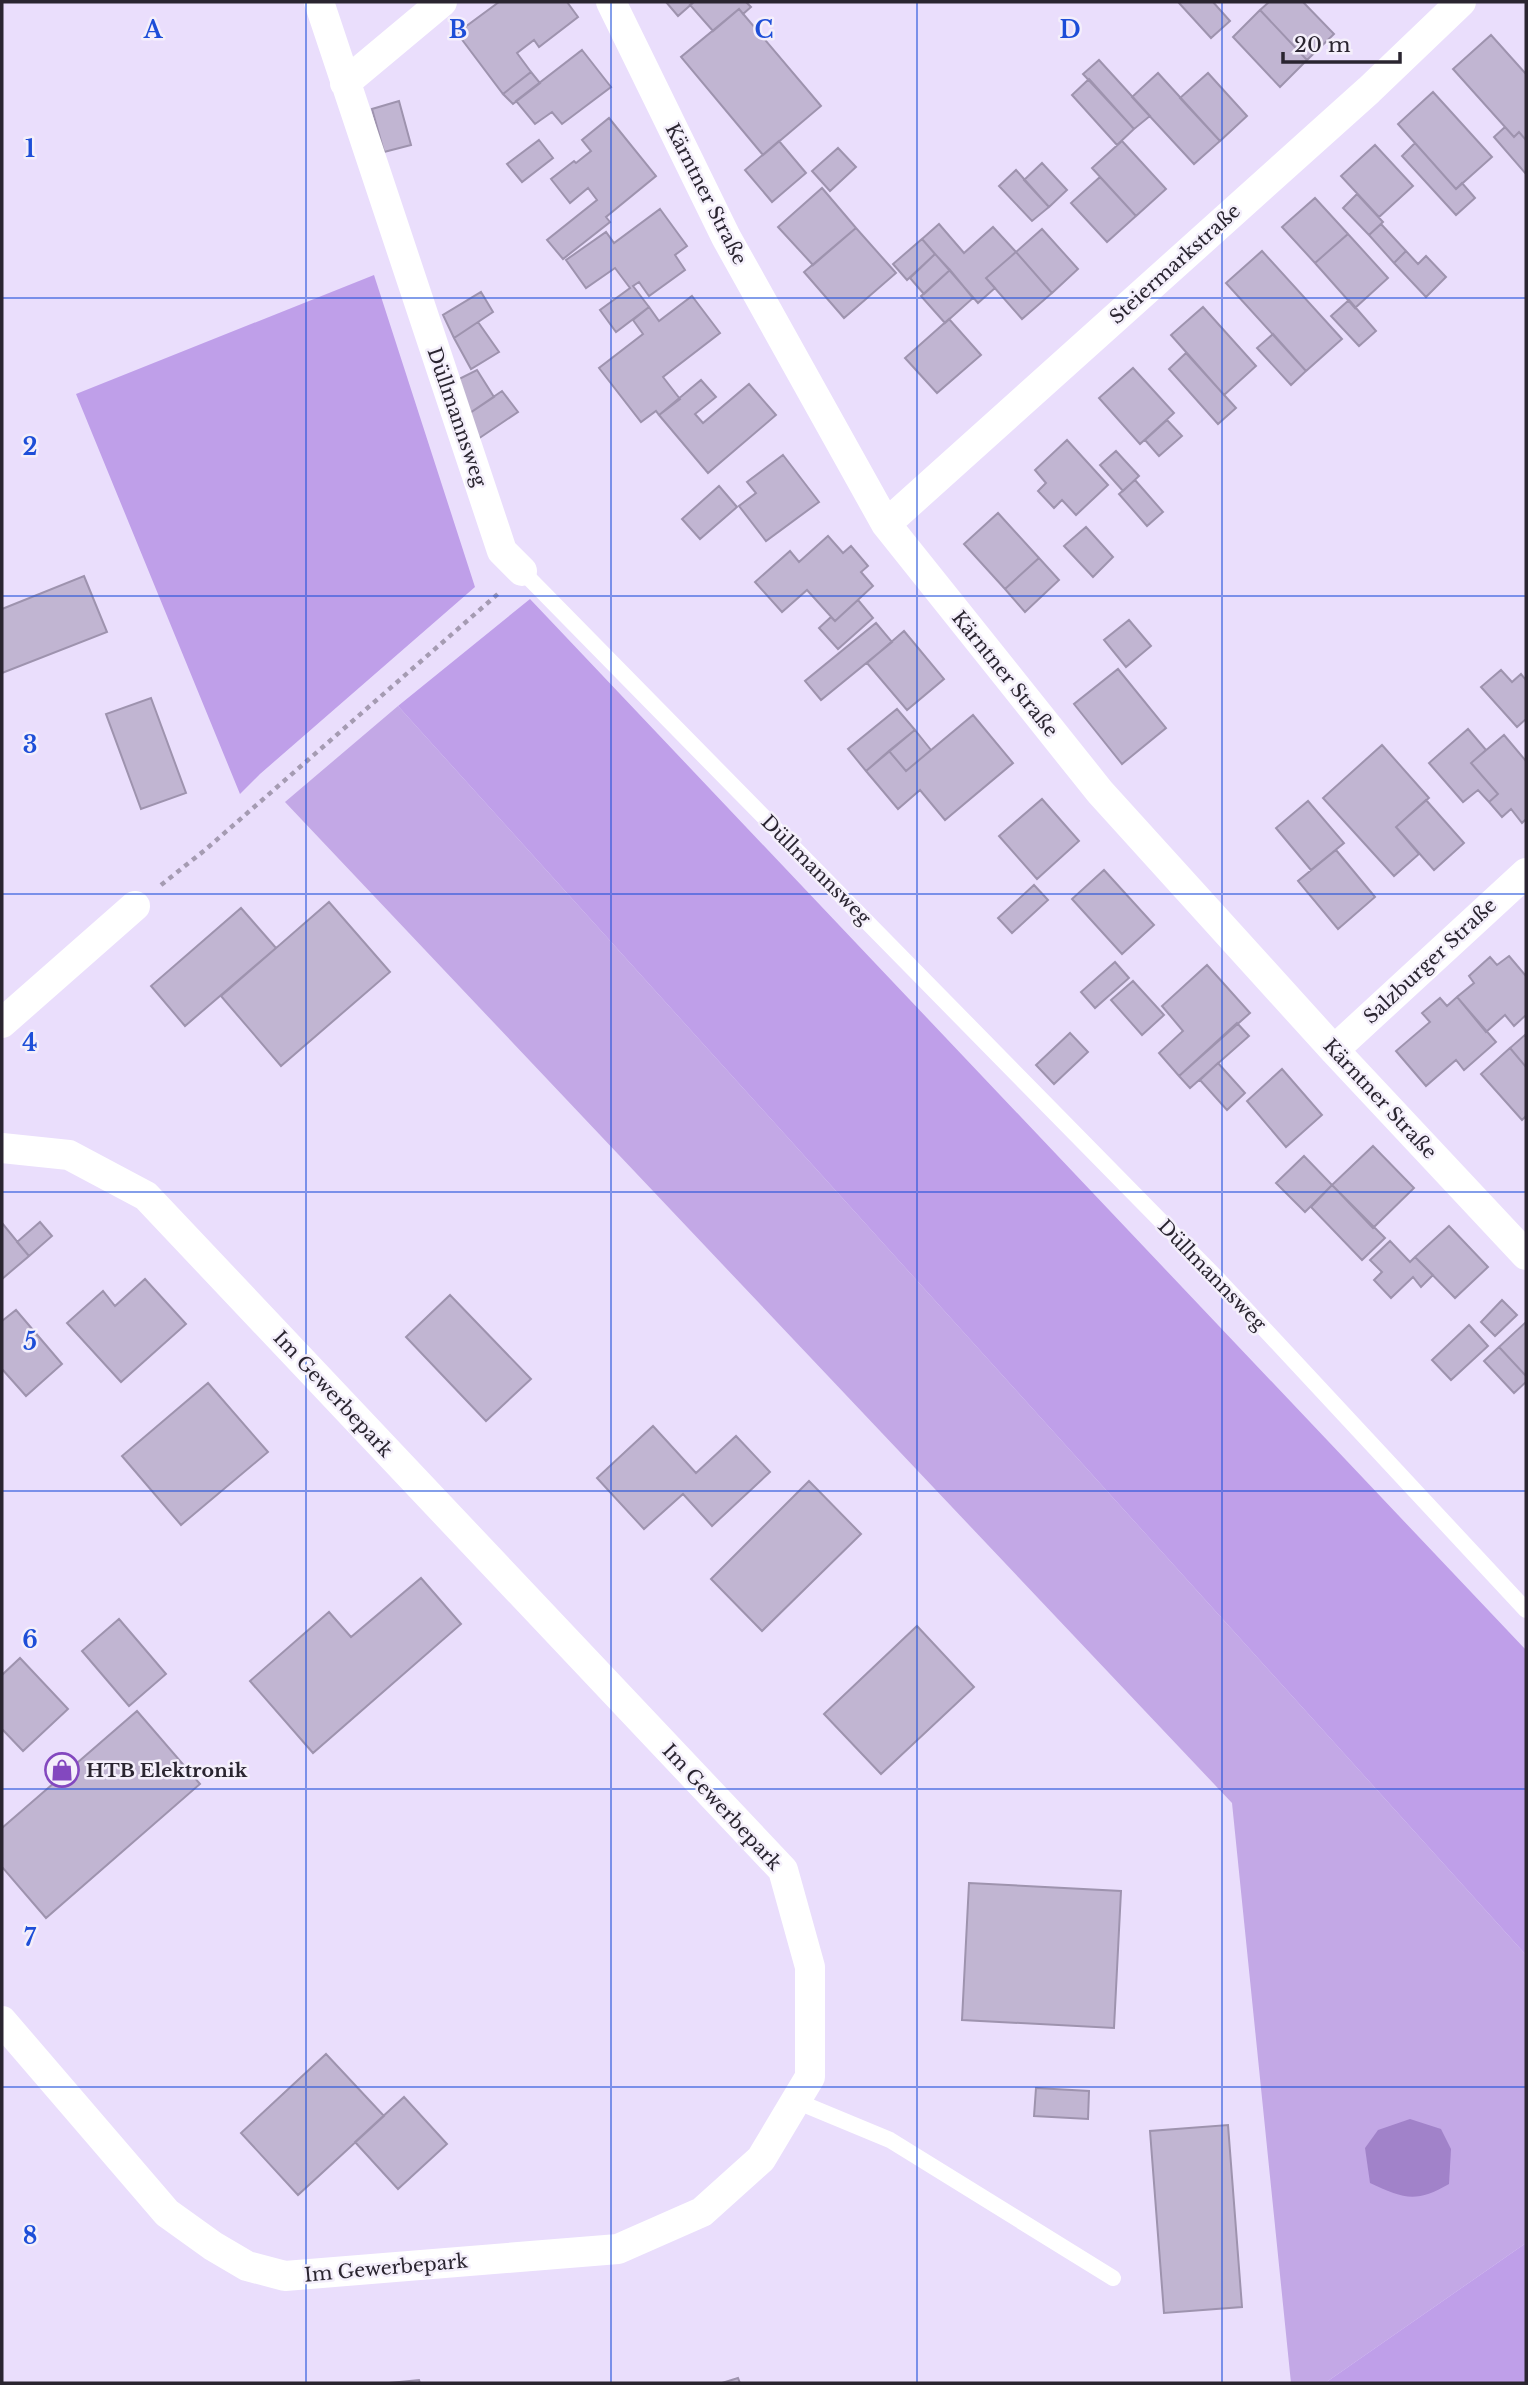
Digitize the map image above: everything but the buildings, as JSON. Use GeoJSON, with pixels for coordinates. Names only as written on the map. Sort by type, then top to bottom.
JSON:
{"type":"FeatureCollection","features":[{"type":"Feature","properties":{"kind":"street","name":"Düllmannsweg"},"geometry":{"type":"LineString","coordinates":[[319,2],[502,551],[522,571]]}},
{"type":"Feature","properties":{"kind":"street"},"geometry":{"type":"LineString","coordinates":[[345,83],[443,2]]}},
{"type":"Feature","properties":{"kind":"street","name":"Kärntner Straße"},"geometry":{"type":"LineString","coordinates":[[611,2],[726,237],[886,524],[1100,792],[1334,1050],[1526,1255]]}},
{"type":"Feature","properties":{"kind":"street","name":"Steiermarkstraße"},"geometry":{"type":"LineString","coordinates":[[886,524],[1369,90],[1461,2]]}},
{"type":"Feature","properties":{"kind":"street","name":"Salzburger Straße"},"geometry":{"type":"LineString","coordinates":[[1334,1050],[1526,873]]}},
{"type":"Feature","properties":{"kind":"street"},"geometry":{"type":"LineString","coordinates":[[2,1023],[135,906]]}},
{"type":"Feature","properties":{"kind":"street","name":"Im Gewerbepark"},"geometry":{"type":"LineString","coordinates":[[2,1148],[69,1156],[146,1196],[783,1870],[810,1967],[810,2077],[761,2159],[702,2213],[618,2249],[285,2276],[247,2266],[213,2246],[167,2213],[3,2024]]}},
{"type":"Feature","properties":{"kind":"lane","name":"Düllmannsweg"},"geometry":{"type":"LineString","coordinates":[[522,571],[1215,1276],[1526,1610]]}},
{"type":"Feature","properties":{"kind":"lane"},"geometry":{"type":"LineString","coordinates":[[796,2101],[890,2140],[1112,2278]]}},
{"type":"Feature","properties":{"kind":"path"},"geometry":{"type":"LineString","coordinates":[[135,906],[205,850],[522,571]]}},
{"type":"Feature","properties":{"kind":"shaded area"},"geometry":{"type":"Polygon","coordinates":[[[374,275],[475,587],[240,794],[76,394],[374,275]]]}},
{"type":"Feature","properties":{"kind":"shaded area"},"geometry":{"type":"Polygon","coordinates":[[[530,599],[1526,1650],[1526,1955],[398,706],[530,599]]]}},
{"type":"Feature","properties":{"kind":"shaded area"},"geometry":{"type":"Polygon","coordinates":[[[398,706],[1526,1955],[1526,2243],[1325,2383],[1291,2383],[1232,1803],[285,802],[398,706]]]}},
{"type":"Feature","properties":{"kind":"shaded area"},"geometry":{"type":"Polygon","coordinates":[[[1410,2119],[1441,2129],[1451,2149],[1449,2184],[1428,2194],[1410,2197],[1392,2193],[1370,2183],[1365,2148],[1378,2130],[1410,2119]]]}},
{"type":"Feature","properties":{"kind":"shaded area"},"geometry":{"type":"Polygon","coordinates":[[[1526,2243],[1526,2383],[1325,2383],[1526,2243]]]}},
{"type":"Feature","properties":{"kind":"place","name":"HTB Elektronik"},"geometry":{"type":"Point","coordinates":[62,1770]}}]}
